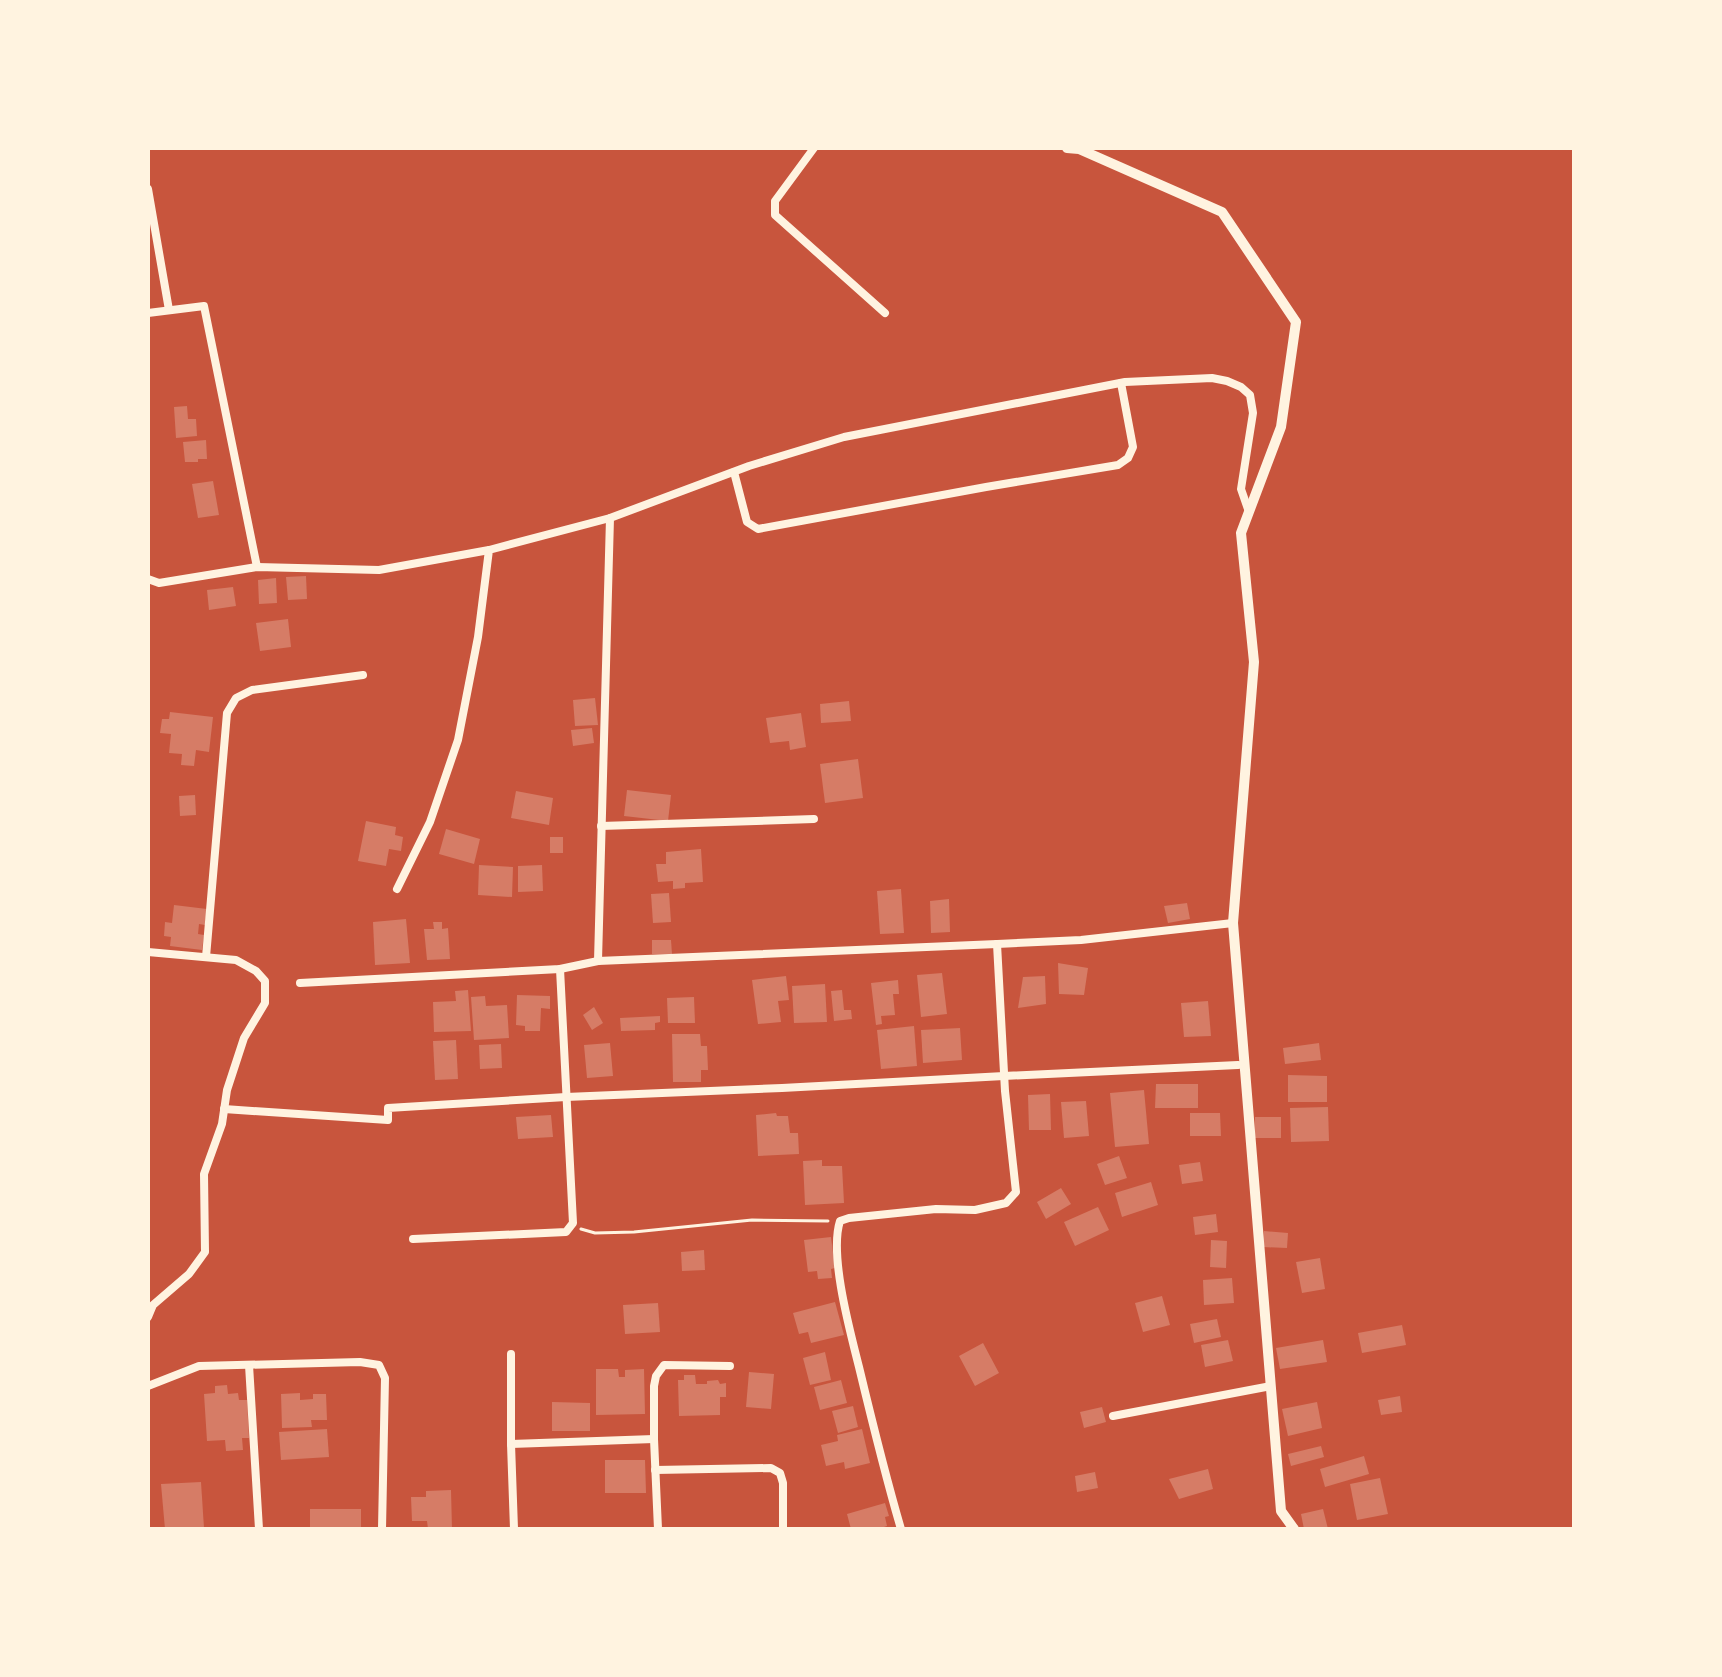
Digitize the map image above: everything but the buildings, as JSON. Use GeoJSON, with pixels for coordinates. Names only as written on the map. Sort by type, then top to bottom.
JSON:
{"type":"FeatureCollection","features":[{"type":"Feature","properties":{"kind":"street"},"geometry":{"type":"LineString","coordinates":[[814,148],[775,201],[775,215],[885,313]]}},
{"type":"Feature","properties":{"kind":"street"},"geometry":{"type":"LineString","coordinates":[[1067,148],[1079,149],[1222,212],[1296,322],[1281,427],[1241,533],[1254,662],[1233,923],[1281,1511],[1294,1529]]}},
{"type":"Feature","properties":{"kind":"street"},"geometry":{"type":"LineString","coordinates":[[148,189],[169,310]]}},
{"type":"Feature","properties":{"kind":"street"},"geometry":{"type":"LineString","coordinates":[[148,313],[204,306],[257,567]]}},
{"type":"Feature","properties":{"kind":"street"},"geometry":{"type":"LineString","coordinates":[[148,579],[159,583],[257,567],[379,570],[489,550],[610,518],[734,472],[844,437],[1121,383],[1168,379],[1212,378],[1241,387],[1250,395],[1253,413],[1241,489],[1249,512]]}},
{"type":"Feature","properties":{"kind":"street"},"geometry":{"type":"LineString","coordinates":[[734,472],[747,522],[758,529],[1118,465],[1128,458],[1133,447],[1121,383]]}},
{"type":"Feature","properties":{"kind":"street"},"geometry":{"type":"LineString","coordinates":[[598,961],[610,518]]}},
{"type":"Feature","properties":{"kind":"street"},"geometry":{"type":"LineString","coordinates":[[397,889],[430,822],[458,740],[478,637],[489,550]]}},
{"type":"Feature","properties":{"kind":"street"},"geometry":{"type":"LineString","coordinates":[[206,957],[227,713],[236,698],[252,690],[363,675]]}},
{"type":"Feature","properties":{"kind":"street"},"geometry":{"type":"LineString","coordinates":[[601,826],[814,819]]}},
{"type":"Feature","properties":{"kind":"street"},"geometry":{"type":"LineString","coordinates":[[300,983],[560,969],[598,961],[1081,940],[1233,923]]}},
{"type":"Feature","properties":{"kind":"street"},"geometry":{"type":"LineString","coordinates":[[901,1529],[846,1315],[836,1236],[840,1221],[849,1218],[936,1209],[975,1210],[1006,1203],[1016,1192],[1004,1076],[997,944]]}},
{"type":"Feature","properties":{"kind":"street"},"geometry":{"type":"LineString","coordinates":[[148,952],[236,960],[256,971],[265,981],[265,1003],[244,1038],[227,1090],[222,1124],[204,1174],[205,1252],[189,1274],[150,1304],[148,1317]]}},
{"type":"Feature","properties":{"kind":"street"},"geometry":{"type":"LineString","coordinates":[[413,1239],[566,1232],[573,1223],[560,969]]}},
{"type":"Feature","properties":{"kind":"street"},"geometry":{"type":"LineString","coordinates":[[224,1109],[388,1120],[388,1108],[1238,1065]]}},
{"type":"Feature","properties":{"kind":"street"},"geometry":{"type":"LineString","coordinates":[[511,1354],[514,1529]]}},
{"type":"Feature","properties":{"kind":"street"},"geometry":{"type":"LineString","coordinates":[[148,1386],[199,1366],[360,1362],[379,1365],[385,1378],[382,1529]]}},
{"type":"Feature","properties":{"kind":"street"},"geometry":{"type":"LineString","coordinates":[[249,1365],[259,1529]]}},
{"type":"Feature","properties":{"kind":"street"},"geometry":{"type":"LineString","coordinates":[[658,1529],[654,1439],[656,1376],[664,1365],[730,1366]]}},
{"type":"Feature","properties":{"kind":"street"},"geometry":{"type":"LineString","coordinates":[[1113,1416],[1271,1386]]}},
{"type":"Feature","properties":{"kind":"street"},"geometry":{"type":"LineString","coordinates":[[511,1444],[654,1439]]}},
{"type":"Feature","properties":{"kind":"street"},"geometry":{"type":"LineString","coordinates":[[655,1470],[771,1468],[780,1473],[783,1483],[783,1529]]}},
{"type":"Feature","properties":{"kind":"path"},"geometry":{"type":"LineString","coordinates":[[571,1226],[595,1233],[752,1220],[840,1221]]}}]}
